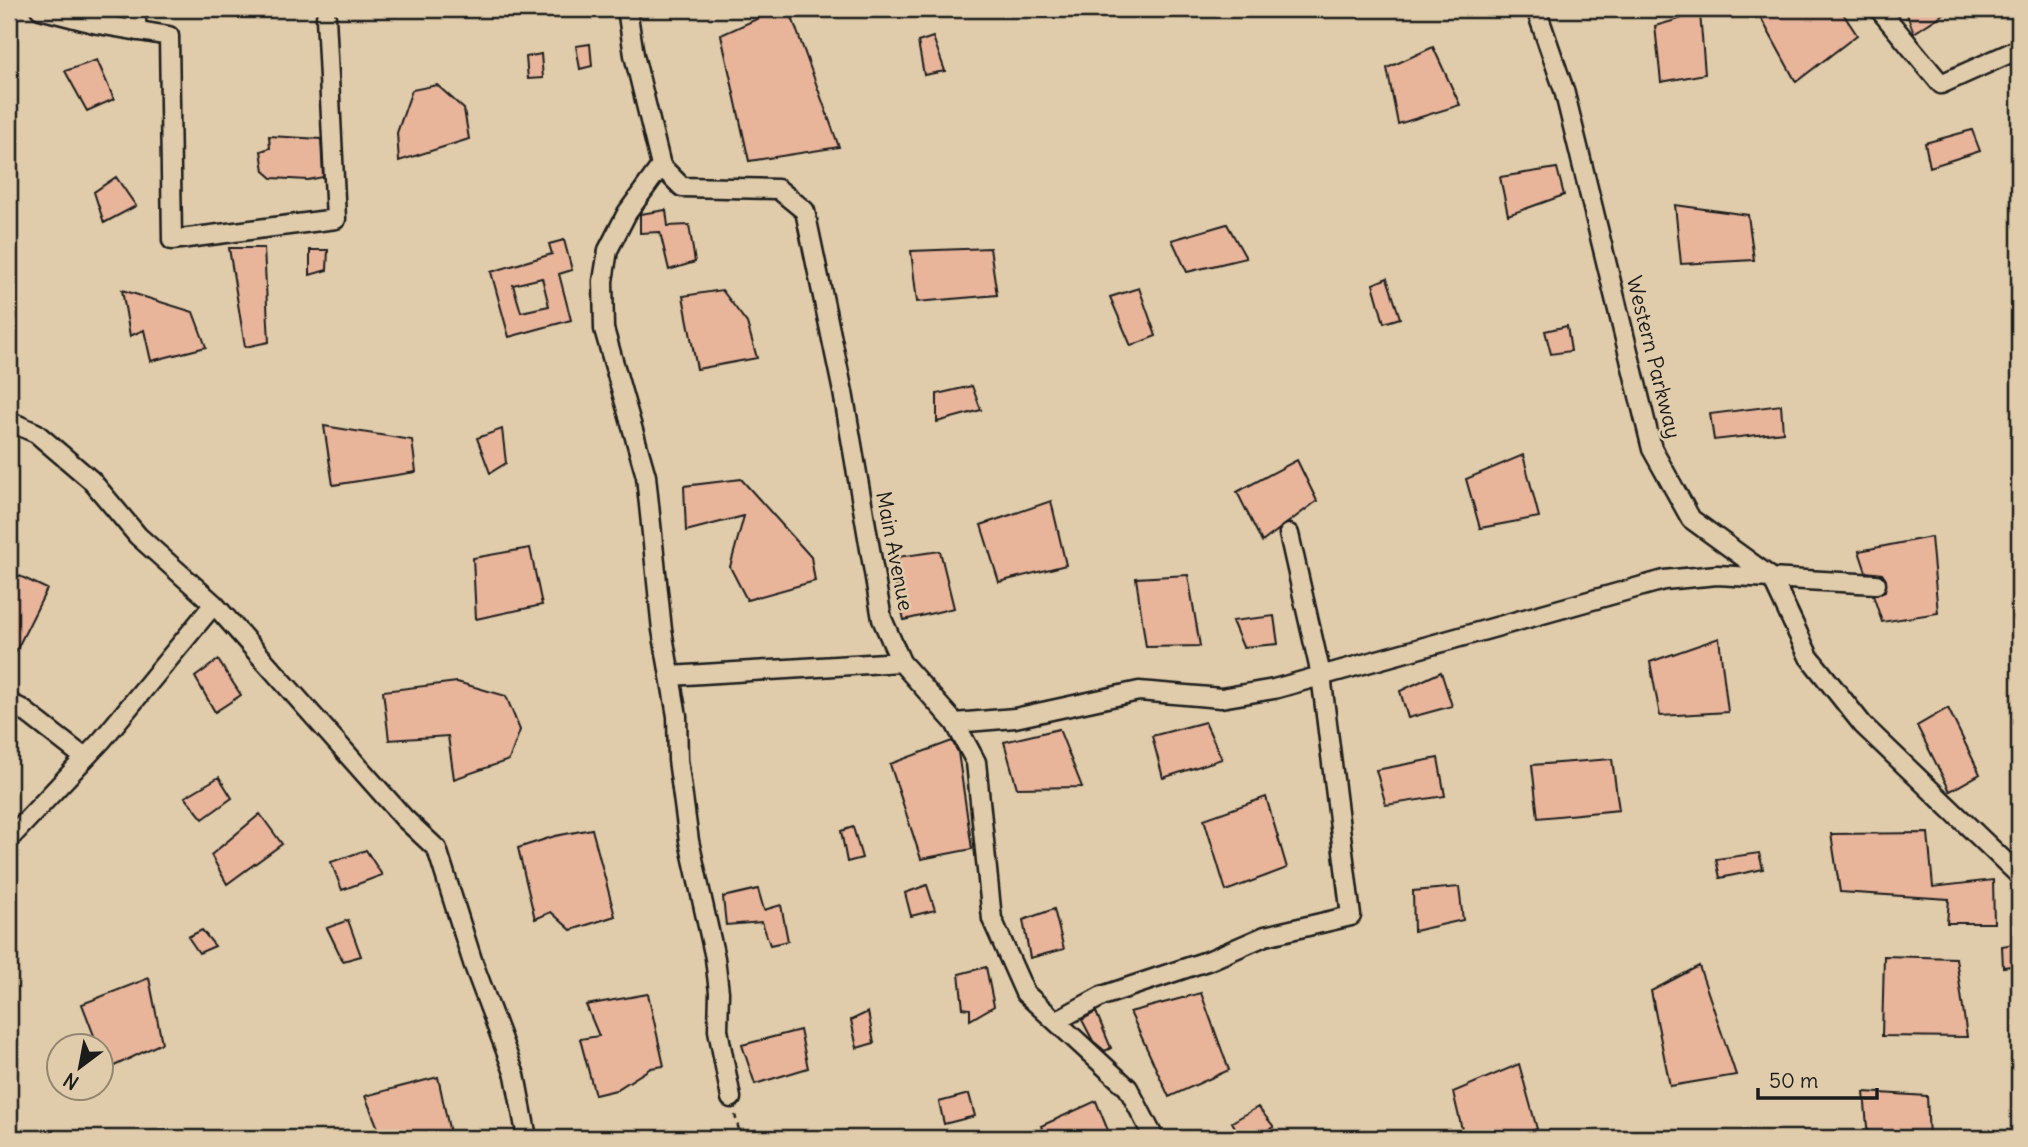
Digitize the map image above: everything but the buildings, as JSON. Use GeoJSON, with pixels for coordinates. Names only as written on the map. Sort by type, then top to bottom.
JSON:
{"type":"FeatureCollection","features":[{"type":"Feature","properties":{"kind":"street"},"geometry":{"type":"LineString","coordinates":[[40,9],[169,36],[172,240],[336,219],[326,17]]}},
{"type":"Feature","properties":{"kind":"street"},"geometry":{"type":"LineString","coordinates":[[135,9],[137,31]]}},
{"type":"Feature","properties":{"kind":"street"},"geometry":{"type":"LineString","coordinates":[[627,9],[634,55],[661,166],[627,213],[608,250],[603,281],[604,329],[646,475],[677,716],[678,760],[688,841],[715,958],[719,992],[718,1030],[731,1098]]}},
{"type":"Feature","properties":{"kind":"street","name":"Western Parkway"},"geometry":{"type":"LineString","coordinates":[[1536,9],[1564,90],[1652,449],[1691,519],[1772,578],[1809,657],[1863,725],[2019,875]]}},
{"type":"Feature","properties":{"kind":"street"},"geometry":{"type":"LineString","coordinates":[[1879,9],[1941,84],[2019,49]]}},
{"type":"Feature","properties":{"kind":"street","name":"Main Avenue"},"geometry":{"type":"LineString","coordinates":[[661,166],[682,187],[778,189],[805,211],[843,392],[883,619],[901,662],[956,723],[976,762],[992,919],[1026,993],[1128,1088],[1154,1138]]}},
{"type":"Feature","properties":{"kind":"street"},"geometry":{"type":"LineString","coordinates":[[9,421],[36,433],[91,480],[138,536],[214,604],[404,818],[437,849],[473,962],[515,1075],[527,1138]]}},
{"type":"Feature","properties":{"kind":"street"},"geometry":{"type":"LineString","coordinates":[[1056,1021],[1102,996],[1210,960],[1265,936],[1351,916],[1321,676],[1289,534]]}},
{"type":"Feature","properties":{"kind":"street"},"geometry":{"type":"LineString","coordinates":[[956,723],[1015,718],[1139,691],[1221,698],[1274,689],[1664,580],[1717,575],[1876,584]]}},
{"type":"Feature","properties":{"kind":"street"},"geometry":{"type":"LineString","coordinates":[[9,839],[85,758],[214,604]]}},
{"type":"Feature","properties":{"kind":"street"},"geometry":{"type":"LineString","coordinates":[[670,676],[901,662]]}},
{"type":"Feature","properties":{"kind":"street"},"geometry":{"type":"LineString","coordinates":[[9,703],[22,709],[85,758]]}},
{"type":"Feature","properties":{"kind":"path"},"geometry":{"type":"LineString","coordinates":[[731,1098],[741,1138]]}}]}
